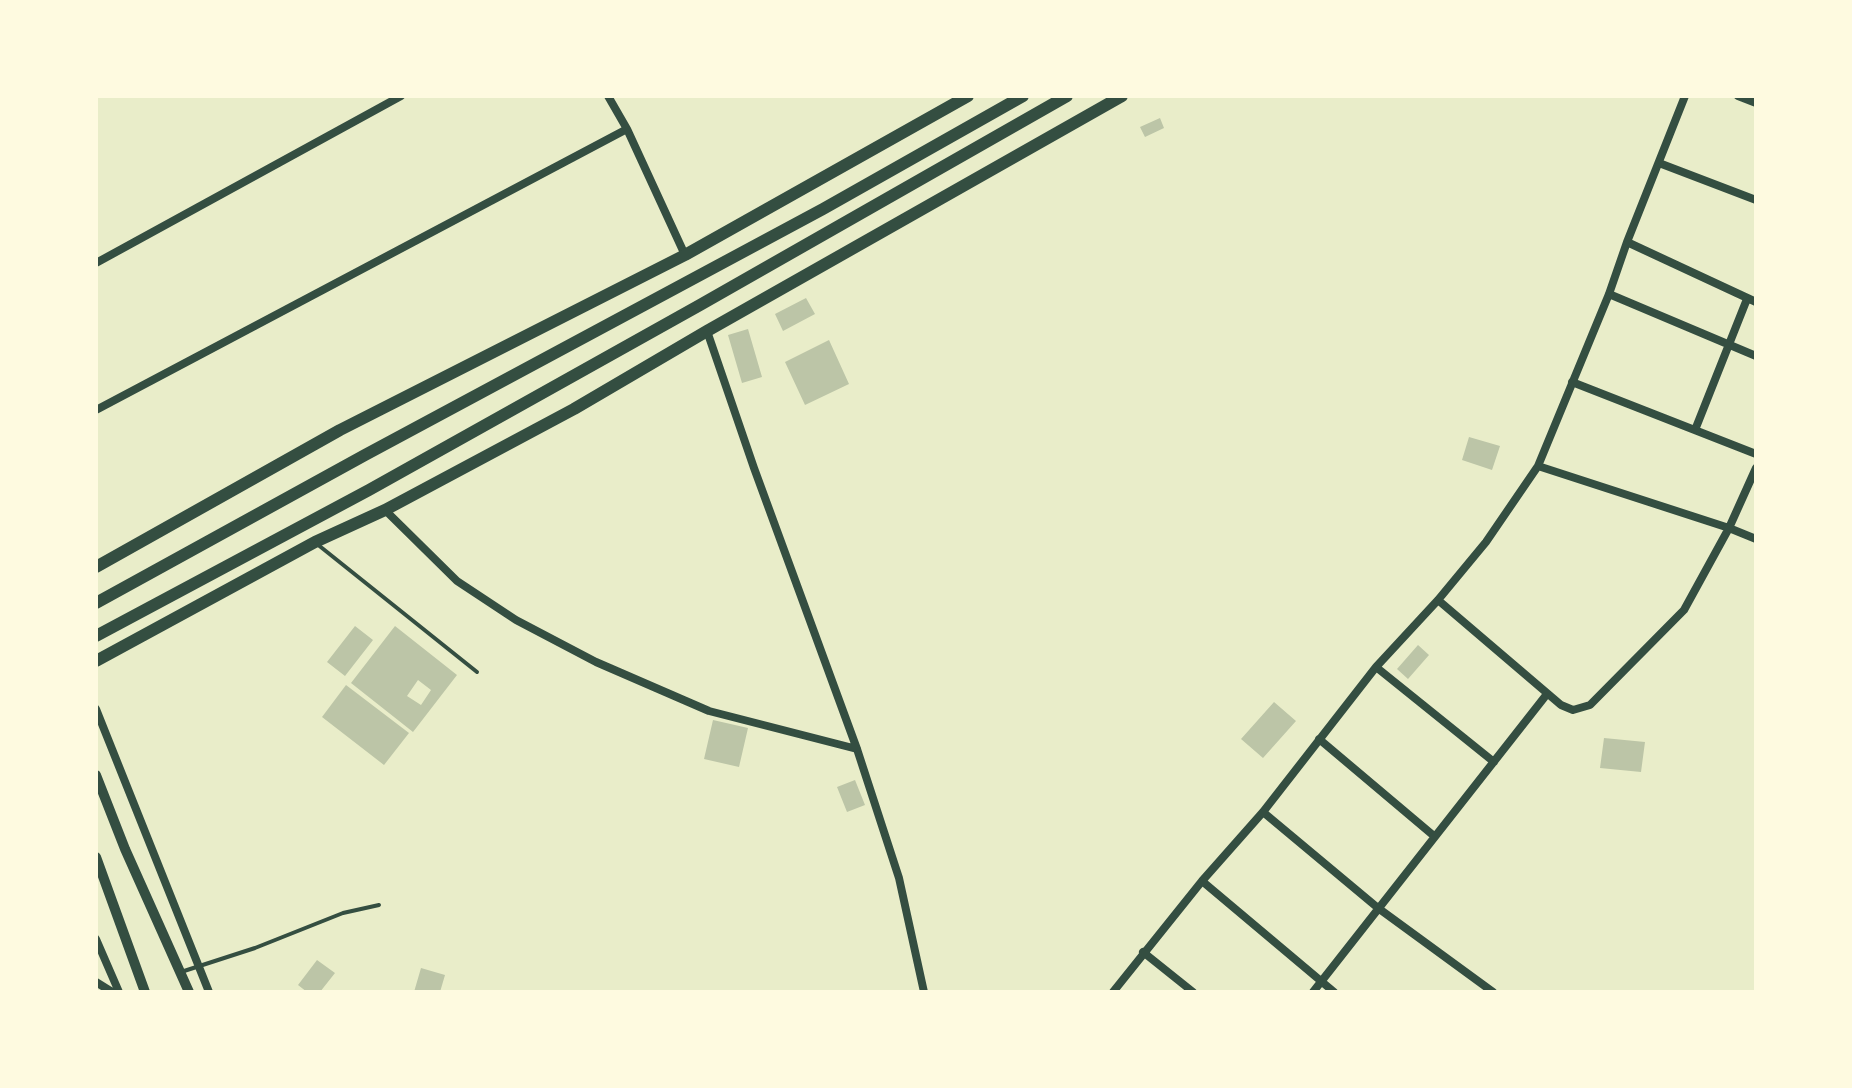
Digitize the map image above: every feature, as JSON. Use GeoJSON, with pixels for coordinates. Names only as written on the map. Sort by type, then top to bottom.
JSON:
{"type":"FeatureCollection","features":[{"type":"Feature","properties":{"kind":"main road"},"geometry":{"type":"LineString","coordinates":[[96,567],[340,430],[685,255],[968,96]]}},
{"type":"Feature","properties":{"kind":"main road"},"geometry":{"type":"LineString","coordinates":[[96,603],[823,209],[1023,96]]}},
{"type":"Feature","properties":{"kind":"main road"},"geometry":{"type":"LineString","coordinates":[[96,636],[369,490],[1067,96]]}},
{"type":"Feature","properties":{"kind":"main road"},"geometry":{"type":"LineString","coordinates":[[96,661],[315,542],[385,510],[574,409],[1122,96]]}},
{"type":"Feature","properties":{"kind":"street"},"geometry":{"type":"LineString","coordinates":[[96,263],[401,96]]}},
{"type":"Feature","properties":{"kind":"street"},"geometry":{"type":"LineString","coordinates":[[608,96],[627,129],[685,255]]}},
{"type":"Feature","properties":{"kind":"street"},"geometry":{"type":"LineString","coordinates":[[1113,992],[1202,881],[1263,812],[1376,667],[1486,542],[1538,466],[1609,294],[1685,96]]}},
{"type":"Feature","properties":{"kind":"street"},"geometry":{"type":"LineString","coordinates":[[1738,96],[1756,103]]}},
{"type":"Feature","properties":{"kind":"street"},"geometry":{"type":"LineString","coordinates":[[96,410],[627,129]]}},
{"type":"Feature","properties":{"kind":"street"},"geometry":{"type":"LineString","coordinates":[[1659,163],[1756,200]]}},
{"type":"Feature","properties":{"kind":"street"},"geometry":{"type":"LineString","coordinates":[[1627,242],[1752,300],[1728,345],[1695,430]]}},
{"type":"Feature","properties":{"kind":"street"},"geometry":{"type":"LineString","coordinates":[[1609,294],[1756,356]]}},
{"type":"Feature","properties":{"kind":"street"},"geometry":{"type":"LineString","coordinates":[[707,331],[857,749],[899,878],[924,992]]}},
{"type":"Feature","properties":{"kind":"street"},"geometry":{"type":"LineString","coordinates":[[1572,382],[1756,454]]}},
{"type":"Feature","properties":{"kind":"street"},"geometry":{"type":"LineString","coordinates":[[1538,466],[1756,539]]}},
{"type":"Feature","properties":{"kind":"street"},"geometry":{"type":"LineString","coordinates":[[1438,600],[1561,705],[1573,710],[1590,705],[1684,610],[1729,528],[1756,468]]}},
{"type":"Feature","properties":{"kind":"street"},"geometry":{"type":"LineString","coordinates":[[385,510],[457,581],[516,620],[596,662],[709,711],[857,749]]}},
{"type":"Feature","properties":{"kind":"street"},"geometry":{"type":"LineString","coordinates":[[1376,667],[1494,762]]}},
{"type":"Feature","properties":{"kind":"street"},"geometry":{"type":"LineString","coordinates":[[1313,992],[1547,694]]}},
{"type":"Feature","properties":{"kind":"street"},"geometry":{"type":"LineString","coordinates":[[96,709],[209,992]]}},
{"type":"Feature","properties":{"kind":"street"},"geometry":{"type":"LineString","coordinates":[[1319,739],[1434,836]]}},
{"type":"Feature","properties":{"kind":"street"},"geometry":{"type":"LineString","coordinates":[[96,775],[125,849],[189,992]]}},
{"type":"Feature","properties":{"kind":"street"},"geometry":{"type":"LineString","coordinates":[[1263,812],[1378,908],[1493,992]]}},
{"type":"Feature","properties":{"kind":"street"},"geometry":{"type":"LineString","coordinates":[[96,857],[142,991]]}},
{"type":"Feature","properties":{"kind":"street"},"geometry":{"type":"LineString","coordinates":[[1202,881],[1334,992]]}},
{"type":"Feature","properties":{"kind":"street"},"geometry":{"type":"LineString","coordinates":[[96,939],[119,992]]}},
{"type":"Feature","properties":{"kind":"street"},"geometry":{"type":"LineString","coordinates":[[1143,952],[1193,992]]}},
{"type":"Feature","properties":{"kind":"street"},"geometry":{"type":"LineString","coordinates":[[96,982],[112,992]]}},
{"type":"Feature","properties":{"kind":"lane"},"geometry":{"type":"LineString","coordinates":[[315,542],[477,672]]}},
{"type":"Feature","properties":{"kind":"lane"},"geometry":{"type":"LineString","coordinates":[[181,972],[255,948],[343,913],[379,905]]}},
{"type":"Feature","properties":{"kind":"building"},"geometry":{"type":"Polygon","coordinates":[[[1160,118],[1164,128],[1145,137],[1140,127],[1160,118]]]}},
{"type":"Feature","properties":{"kind":"building"},"geometry":{"type":"Polygon","coordinates":[[[806,298],[815,314],[783,331],[775,314],[806,298]]]}},
{"type":"Feature","properties":{"kind":"building"},"geometry":{"type":"Polygon","coordinates":[[[748,329],[762,377],[742,383],[728,335],[748,329]]]}},
{"type":"Feature","properties":{"kind":"building"},"geometry":{"type":"Polygon","coordinates":[[[829,340],[849,384],[805,405],[785,362],[829,340]]]}},
{"type":"Feature","properties":{"kind":"building"},"geometry":{"type":"Polygon","coordinates":[[[1469,437],[1500,446],[1492,470],[1462,460],[1469,437]]]}},
{"type":"Feature","properties":{"kind":"building"},"geometry":{"type":"Polygon","coordinates":[[[355,626],[373,640],[345,676],[327,662],[355,626]]]}},
{"type":"Feature","properties":{"kind":"building"},"geometry":{"type":"Polygon","coordinates":[[[395,626],[457,675],[413,732],[351,683],[395,626]],[[418,680],[407,696],[421,705],[431,690],[418,680]]]}},
{"type":"Feature","properties":{"kind":"building"},"geometry":{"type":"Polygon","coordinates":[[[1418,645],[1429,655],[1408,679],[1397,669],[1418,645]]]}},
{"type":"Feature","properties":{"kind":"building"},"geometry":{"type":"Polygon","coordinates":[[[346,685],[409,733],[384,765],[322,717],[346,685]]]}},
{"type":"Feature","properties":{"kind":"building"},"geometry":{"type":"Polygon","coordinates":[[[1274,702],[1296,721],[1263,758],[1241,739],[1274,702]]]}},
{"type":"Feature","properties":{"kind":"building"},"geometry":{"type":"Polygon","coordinates":[[[713,720],[748,728],[739,767],[704,759],[713,720]]]}},
{"type":"Feature","properties":{"kind":"building"},"geometry":{"type":"Polygon","coordinates":[[[1604,738],[1645,742],[1641,772],[1600,768],[1604,738]]]}},
{"type":"Feature","properties":{"kind":"building"},"geometry":{"type":"Polygon","coordinates":[[[855,780],[865,805],[847,812],[837,787],[855,780]]]}},
{"type":"Feature","properties":{"kind":"building"},"geometry":{"type":"Polygon","coordinates":[[[317,960],[335,973],[320,992],[307,992],[298,985],[317,960]]]}},
{"type":"Feature","properties":{"kind":"building"},"geometry":{"type":"Polygon","coordinates":[[[421,968],[445,975],[440,992],[414,992],[421,968]]]}}]}
